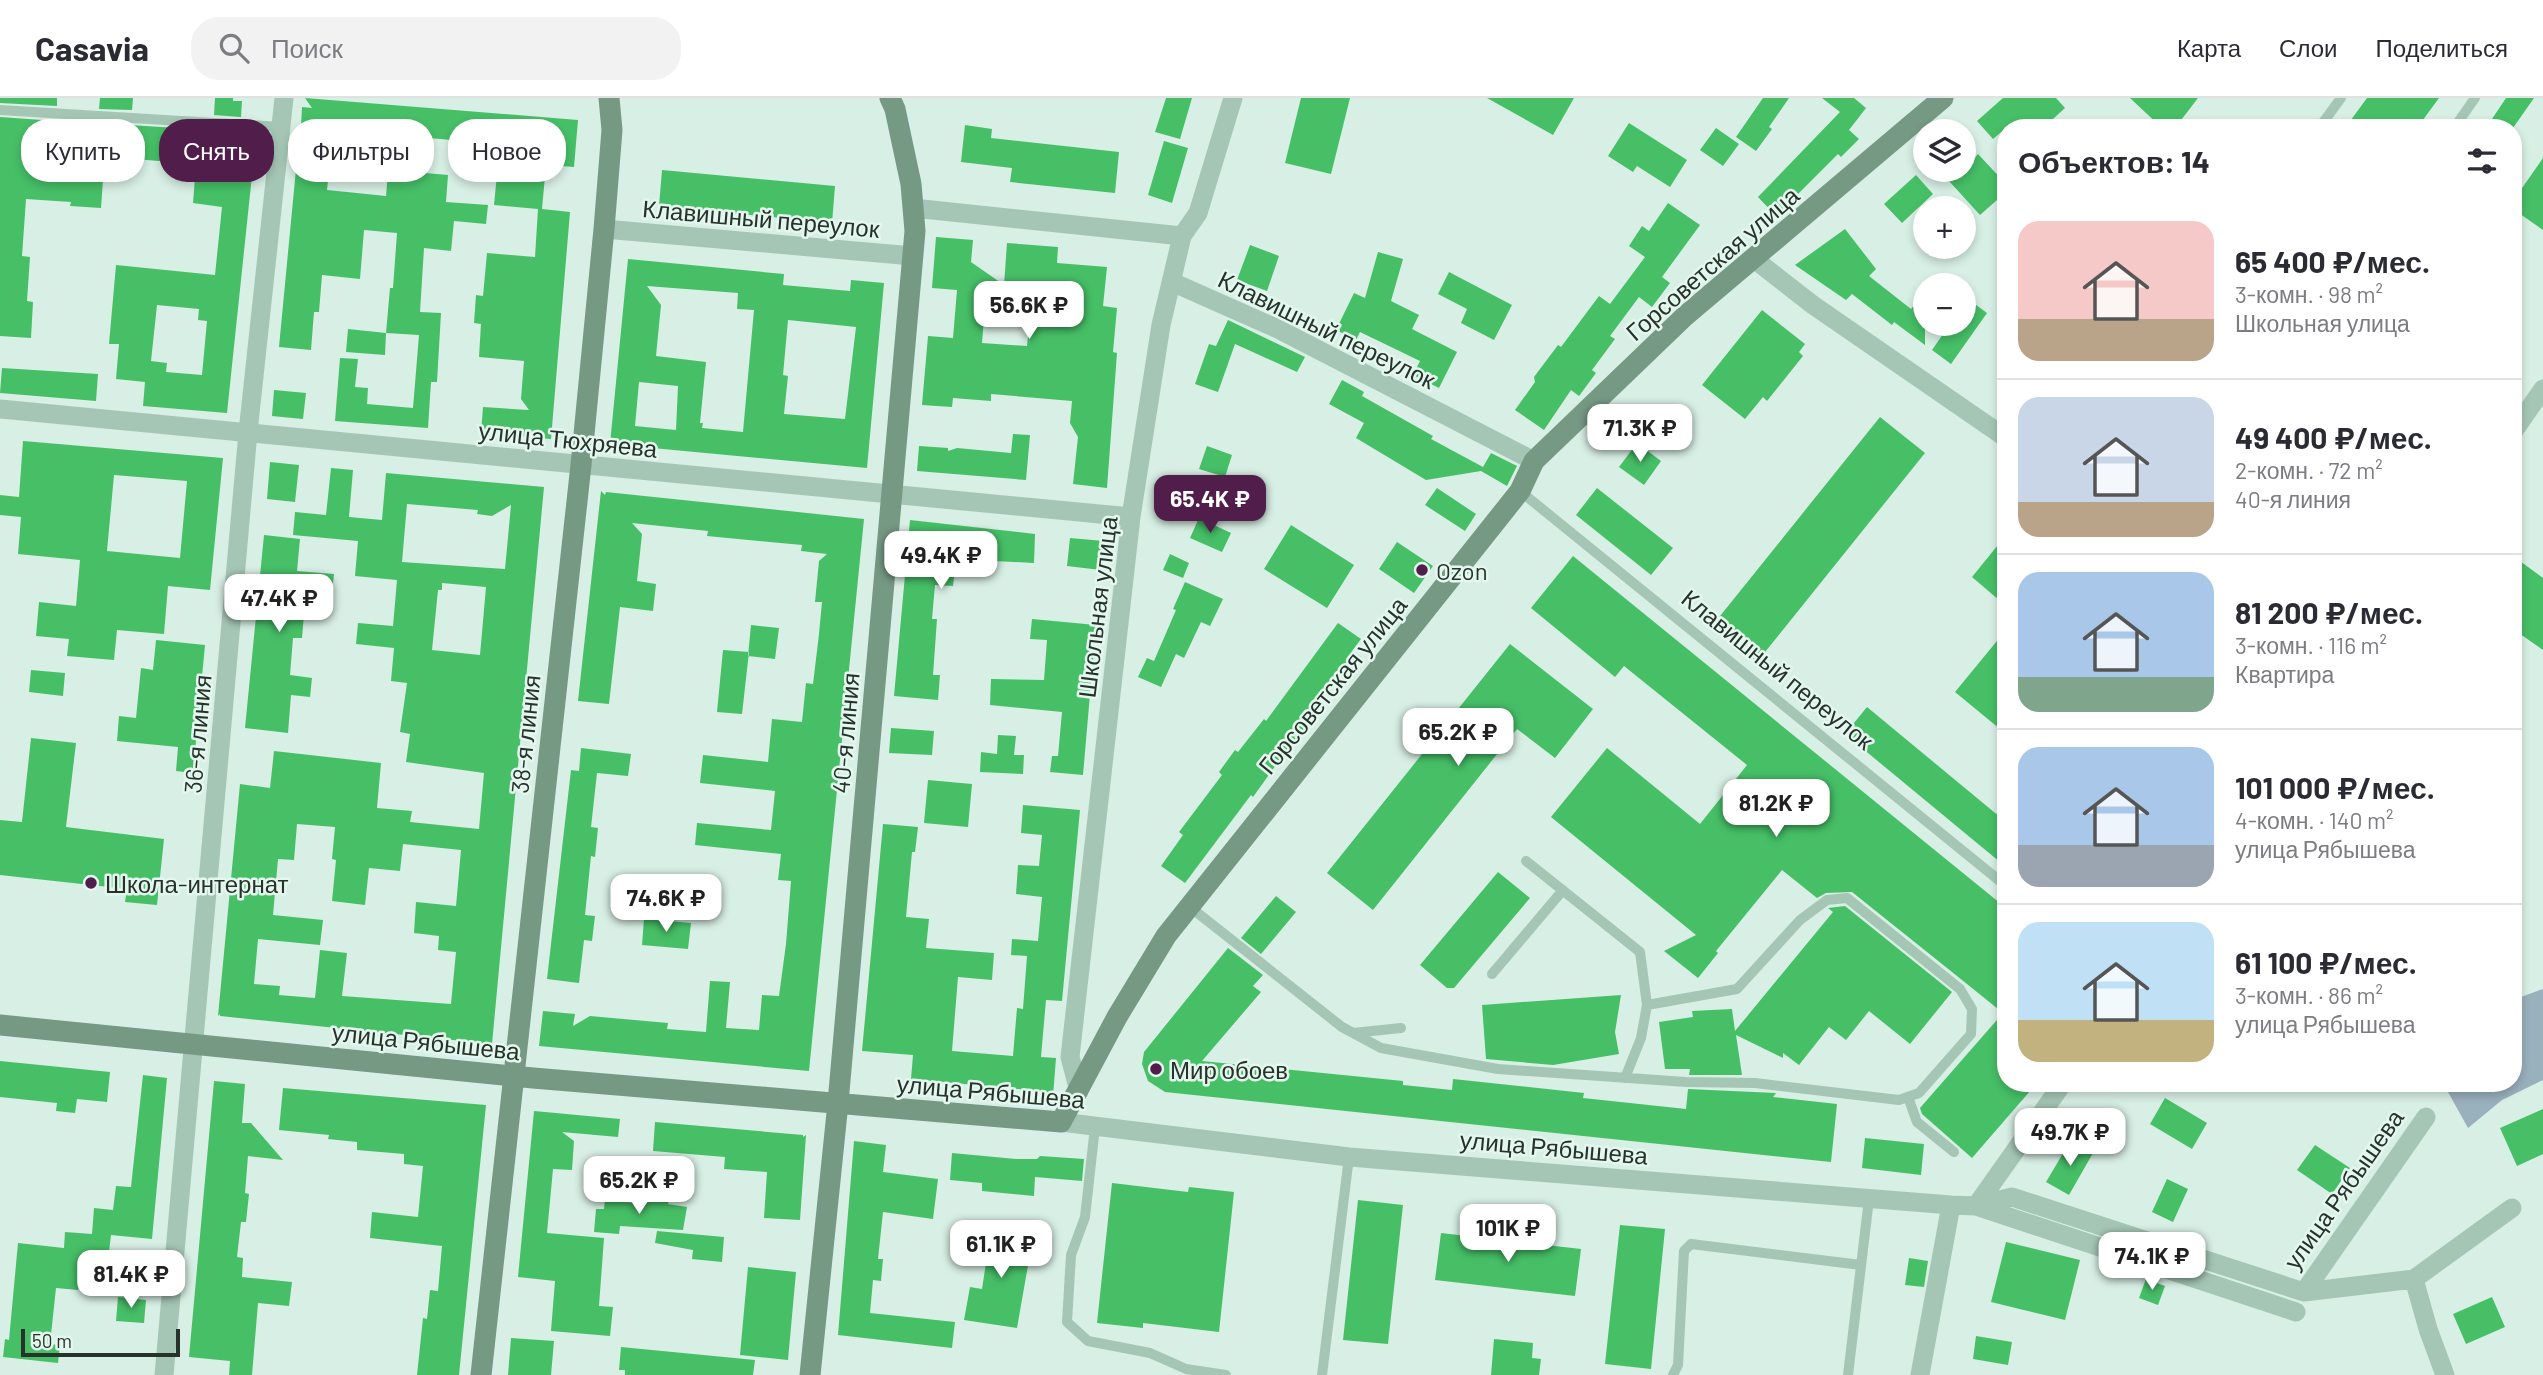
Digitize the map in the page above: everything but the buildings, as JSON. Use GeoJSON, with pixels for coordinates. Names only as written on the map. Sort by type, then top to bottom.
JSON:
{"type":"FeatureCollection","features":[{"type":"Feature","properties":{"kind":"street","name":"36-я линия"},"geometry":{"type":"LineString","coordinates":[[164,1375],[248,432],[284,98]]}},
{"type":"Feature","properties":{"kind":"street"},"geometry":{"type":"LineString","coordinates":[[600,98],[609,98]]}},
{"type":"Feature","properties":{"kind":"street","name":"38-я линия"},"geometry":{"type":"LineString","coordinates":[[481,1375],[581,465],[612,130],[609,98]]}},
{"type":"Feature","properties":{"kind":"street","name":"40-я линия"},"geometry":{"type":"LineString","coordinates":[[810,1375],[838,1103],[915,230],[911,184],[895,108],[890,98]]}},
{"type":"Feature","properties":{"kind":"street","name":"Школьная улица"},"geometry":{"type":"LineString","coordinates":[[1079,1091],[1070,1057],[1131,517],[1161,325],[1182,236],[1198,213],[1233,98]]}},
{"type":"Feature","properties":{"kind":"street","name":"Горсоветская улица"},"geometry":{"type":"LineString","coordinates":[[1061,1122],[1117,1017],[1166,936],[1520,491],[1534,461],[1685,316],[1943,98]]}},
{"type":"Feature","properties":{"kind":"street","name":"Клавишный переулок"},"geometry":{"type":"LineString","coordinates":[[913,208],[1182,236]]}},
{"type":"Feature","properties":{"kind":"street","name":"Клавишный переулок"},"geometry":{"type":"LineString","coordinates":[[604,229],[913,256]]}},
{"type":"Feature","properties":{"kind":"street"},"geometry":{"type":"LineString","coordinates":[[1754,259],[1997,432]]}},
{"type":"Feature","properties":{"kind":"street","name":"Клавишный переулок"},"geometry":{"type":"LineString","coordinates":[[1172,282],[1278,329],[1534,461]]}},
{"type":"Feature","properties":{"kind":"street"},"geometry":{"type":"LineString","coordinates":[[2522,419],[2543,389]]}},
{"type":"Feature","properties":{"kind":"street","name":"улица Тюхряева"},"geometry":{"type":"LineString","coordinates":[[0,409],[1131,517]]}},
{"type":"Feature","properties":{"kind":"street","name":"улица Рябышева"},"geometry":{"type":"LineString","coordinates":[[0,1025],[514,1076],[1061,1122],[1349,1157],[1976,1206],[2093,1234],[2304,1292],[2414,1279],[2512,1208]]}},
{"type":"Feature","properties":{"kind":"street"},"geometry":{"type":"LineString","coordinates":[[1976,1206],[2057,1092]]}},
{"type":"Feature","properties":{"kind":"street","name":"улица Рябышева"},"geometry":{"type":"LineString","coordinates":[[2304,1292],[2426,1116]]}},
{"type":"Feature","properties":{"kind":"street"},"geometry":{"type":"LineString","coordinates":[[1920,1375],[1951,1205]]}},
{"type":"Feature","properties":{"kind":"street","name":"улица Рябышева"},"geometry":{"type":"LineString","coordinates":[[2093,1234],[2296,1312]]}},
{"type":"Feature","properties":{"kind":"street"},"geometry":{"type":"LineString","coordinates":[[2414,1279],[2445,1375]]}},
{"type":"Feature","properties":{"kind":"lane"},"geometry":{"type":"LineString","coordinates":[[2326,119],[2341,98]]}},
{"type":"Feature","properties":{"kind":"lane"},"geometry":{"type":"LineString","coordinates":[[2460,119],[2475,98]]}},
{"type":"Feature","properties":{"kind":"lane"},"geometry":{"type":"LineString","coordinates":[[0,110],[282,127]]}},
{"type":"Feature","properties":{"kind":"lane","name":"Клавишный переулок"},"geometry":{"type":"LineString","coordinates":[[1520,491],[1997,879]]}},
{"type":"Feature","properties":{"kind":"lane"},"geometry":{"type":"LineString","coordinates":[[1526,860],[1640,952],[1647,1005],[1641,1038],[1625,1078]]}},
{"type":"Feature","properties":{"kind":"lane"},"geometry":{"type":"LineString","coordinates":[[1492,974],[1563,890]]}},
{"type":"Feature","properties":{"kind":"lane"},"geometry":{"type":"LineString","coordinates":[[1189,906],[1342,1027],[1381,1048],[1498,1069],[1755,1083],[1899,1100],[1919,1093],[1970,1034],[1972,1009],[1959,989],[1847,898],[1827,900],[1800,920],[1737,989],[1647,1005]]}},
{"type":"Feature","properties":{"kind":"lane"},"geometry":{"type":"LineString","coordinates":[[1353,1033],[1401,1028]]}},
{"type":"Feature","properties":{"kind":"lane"},"geometry":{"type":"LineString","coordinates":[[1908,1097],[1917,1122],[1954,1152]]}},
{"type":"Feature","properties":{"kind":"lane"},"geometry":{"type":"LineString","coordinates":[[1095,1127],[1085,1217],[1071,1255],[1067,1322],[1088,1341],[1150,1353],[1186,1369],[1226,1375]]}},
{"type":"Feature","properties":{"kind":"lane"},"geometry":{"type":"LineString","coordinates":[[1322,1375],[1349,1157]]}},
{"type":"Feature","properties":{"kind":"lane"},"geometry":{"type":"LineString","coordinates":[[1848,1375],[1869,1199]]}},
{"type":"Feature","properties":{"kind":"lane"},"geometry":{"type":"LineString","coordinates":[[1673,1375],[1678,1365],[1684,1251],[1691,1244],[1861,1265]]}},
{"type":"Feature","properties":{"kind":"shaded area"},"geometry":{"type":"Polygon","coordinates":[[[2543,989],[2543,1080],[2522,1090],[2522,997],[2543,989]]]}},
{"type":"Feature","properties":{"kind":"shaded area"},"geometry":{"type":"Polygon","coordinates":[[[2448,1092],[2518,1092],[2502,1100],[2468,1128],[2448,1092]]]}},
{"type":"Feature","properties":{"kind":"place","name":"Ozon"},"geometry":{"type":"Point","coordinates":[1422,570]}},
{"type":"Feature","properties":{"kind":"place","name":"Школа-интернат"},"geometry":{"type":"Point","coordinates":[91,883]}},
{"type":"Feature","properties":{"kind":"place","name":"Мир обоев"},"geometry":{"type":"Point","coordinates":[1156,1069]}}]}
